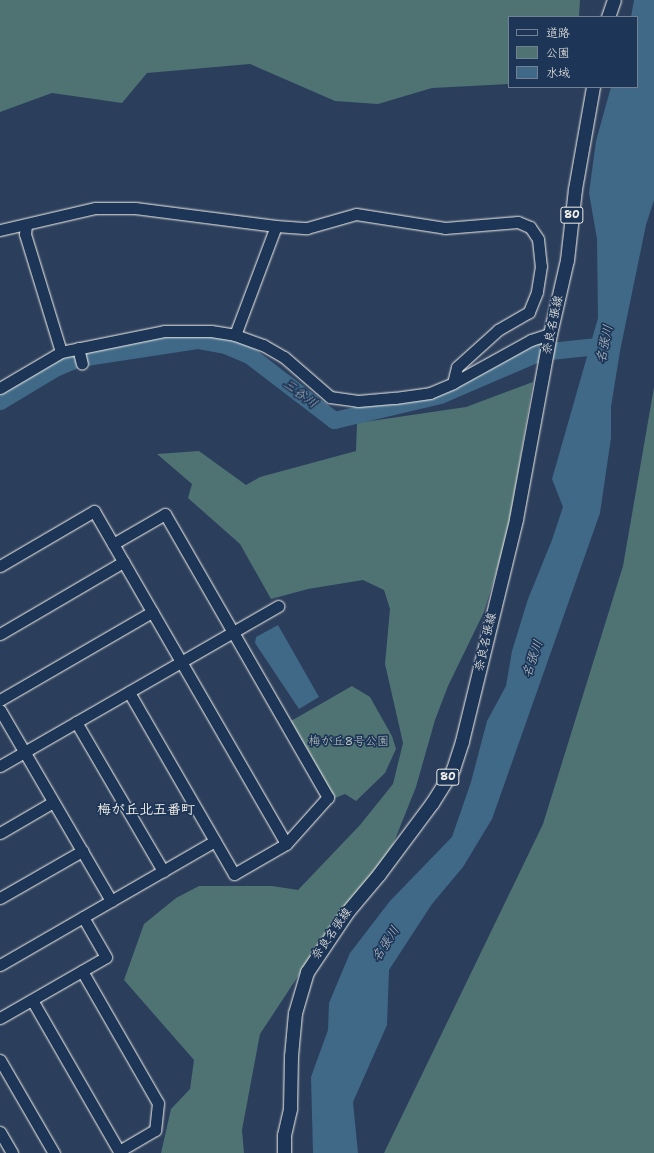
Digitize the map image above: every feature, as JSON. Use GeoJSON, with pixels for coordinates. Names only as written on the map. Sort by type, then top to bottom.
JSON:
{"type":"FeatureCollection","features":[{"type":"Feature","properties":{"kind":"main road"},"geometry":{"type":"LineString","coordinates":[[608,16],[614,0]]}},
{"type":"Feature","properties":{"kind":"main road","name":"奈良名張線"},"geometry":{"type":"LineString","coordinates":[[284,1153],[284,1135],[290,1108],[291,1056],[295,1013],[307,972],[348,911],[428,809],[453,769],[511,541],[549,338],[567,260],[575,189],[593,88]]}},
{"type":"Feature","properties":{"kind":"street"},"geometry":{"type":"LineString","coordinates":[[0,230],[26,225],[56,215],[96,208],[135,208],[276,226],[307,228],[356,214],[445,228],[518,222],[530,227],[538,239],[541,266],[537,292],[529,312],[498,330],[457,367],[453,383]]}},
{"type":"Feature","properties":{"kind":"street"},"geometry":{"type":"LineString","coordinates":[[26,225],[25,234],[61,352]]}},
{"type":"Feature","properties":{"kind":"street"},"geometry":{"type":"LineString","coordinates":[[235,335],[276,226]]}},
{"type":"Feature","properties":{"kind":"street"},"geometry":{"type":"LineString","coordinates":[[0,388],[61,352],[164,331],[211,331],[235,335],[263,345],[284,357],[330,397],[358,402],[430,393],[453,383],[530,340],[549,338]]}},
{"type":"Feature","properties":{"kind":"street"},"geometry":{"type":"LineString","coordinates":[[78,348],[82,363]]}},
{"type":"Feature","properties":{"kind":"street"},"geometry":{"type":"LineString","coordinates":[[0,566],[94,511],[286,844]]}},
{"type":"Feature","properties":{"kind":"street"},"geometry":{"type":"LineString","coordinates":[[113,544],[165,514],[328,797],[286,844],[234,874],[128,692]]}},
{"type":"Feature","properties":{"kind":"street"},"geometry":{"type":"LineString","coordinates":[[0,634],[123,562]]}},
{"type":"Feature","properties":{"kind":"street"},"geometry":{"type":"LineString","coordinates":[[0,766],[278,606]]}},
{"type":"Feature","properties":{"kind":"street"},"geometry":{"type":"LineString","coordinates":[[0,700],[152,612]]}},
{"type":"Feature","properties":{"kind":"street"},"geometry":{"type":"LineString","coordinates":[[0,710],[111,901]]}},
{"type":"Feature","properties":{"kind":"street"},"geometry":{"type":"LineString","coordinates":[[76,722],[162,871]]}},
{"type":"Feature","properties":{"kind":"street"},"geometry":{"type":"LineString","coordinates":[[0,833],[53,802]]}},
{"type":"Feature","properties":{"kind":"street"},"geometry":{"type":"LineString","coordinates":[[0,965],[214,841]]}},
{"type":"Feature","properties":{"kind":"street"},"geometry":{"type":"LineString","coordinates":[[0,898],[82,851]]}},
{"type":"Feature","properties":{"kind":"street"},"geometry":{"type":"LineString","coordinates":[[0,1018],[106,957],[83,917]]}},
{"type":"Feature","properties":{"kind":"street"},"geometry":{"type":"LineString","coordinates":[[32,1000],[120,1152],[155,1130],[158,1102],[82,971]]}},
{"type":"Feature","properties":{"kind":"street"},"geometry":{"type":"LineString","coordinates":[[0,1060],[54,1153]]}},
{"type":"Feature","properties":{"kind":"street"},"geometry":{"type":"LineString","coordinates":[[0,1132],[12,1153]]}},
{"type":"Feature","properties":{"kind":"green space"},"geometry":{"type":"Polygon","coordinates":[[[0,0],[580,0],[579,16],[508,16],[508,84],[432,88],[378,104],[335,101],[250,64],[147,73],[122,103],[52,93],[0,112],[0,0]]]}},
{"type":"Feature","properties":{"kind":"green space"},"geometry":{"type":"Polygon","coordinates":[[[533,382],[507,537],[484,612],[448,686],[435,720],[416,787],[390,852],[318,946],[260,1034],[242,1130],[244,1153],[161,1153],[171,1109],[190,1089],[194,1060],[124,980],[144,924],[176,898],[199,886],[272,886],[298,890],[360,825],[393,784],[403,743],[385,664],[390,609],[384,590],[363,580],[308,589],[271,599],[240,544],[188,498],[192,484],[157,454],[199,451],[246,485],[260,477],[356,451],[357,423],[466,407],[533,382]]]}},
{"type":"Feature","properties":{"kind":"green space"},"geometry":{"type":"Polygon","coordinates":[[[654,387],[654,1153],[384,1153],[543,824],[623,566],[654,387]]]}},
{"type":"Feature","properties":{"kind":"green space","name":"梅が丘8号公園"},"geometry":{"type":"Polygon","coordinates":[[[352,686],[370,697],[392,736],[396,749],[385,773],[356,801],[345,794],[335,798],[291,721],[352,686]]]}},
{"type":"Feature","properties":{"kind":"water","name":"名張川"},"geometry":{"type":"Polygon","coordinates":[[[634,0],[654,0],[654,200],[646,225],[620,351],[611,407],[611,438],[600,513],[492,819],[463,867],[432,904],[389,970],[387,1025],[353,1102],[358,1153],[313,1153],[311,1077],[328,1030],[329,1003],[350,953],[390,901],[452,837],[471,782],[487,721],[506,686],[512,651],[528,599],[552,540],[563,507],[552,479],[598,318],[597,239],[589,193],[596,141],[611,88],[638,88],[638,16],[631,16],[634,0]]]}},
{"type":"Feature","properties":{"kind":"water"},"geometry":{"type":"Polygon","coordinates":[[[278,625],[319,697],[299,709],[255,643],[256,637],[278,625]]]}},
{"type":"Feature","properties":{"kind":"waterway","name":"三谷川"},"geometry":{"type":"LineString","coordinates":[[0,401],[55,368],[79,358],[197,340],[225,345],[249,355],[334,420],[440,395],[540,352],[607,345]]}},
{"type":"Feature","properties":{"kind":"district","name":"梅が丘北五番町"},"geometry":{"type":"Point","coordinates":[146,809]}}]}
